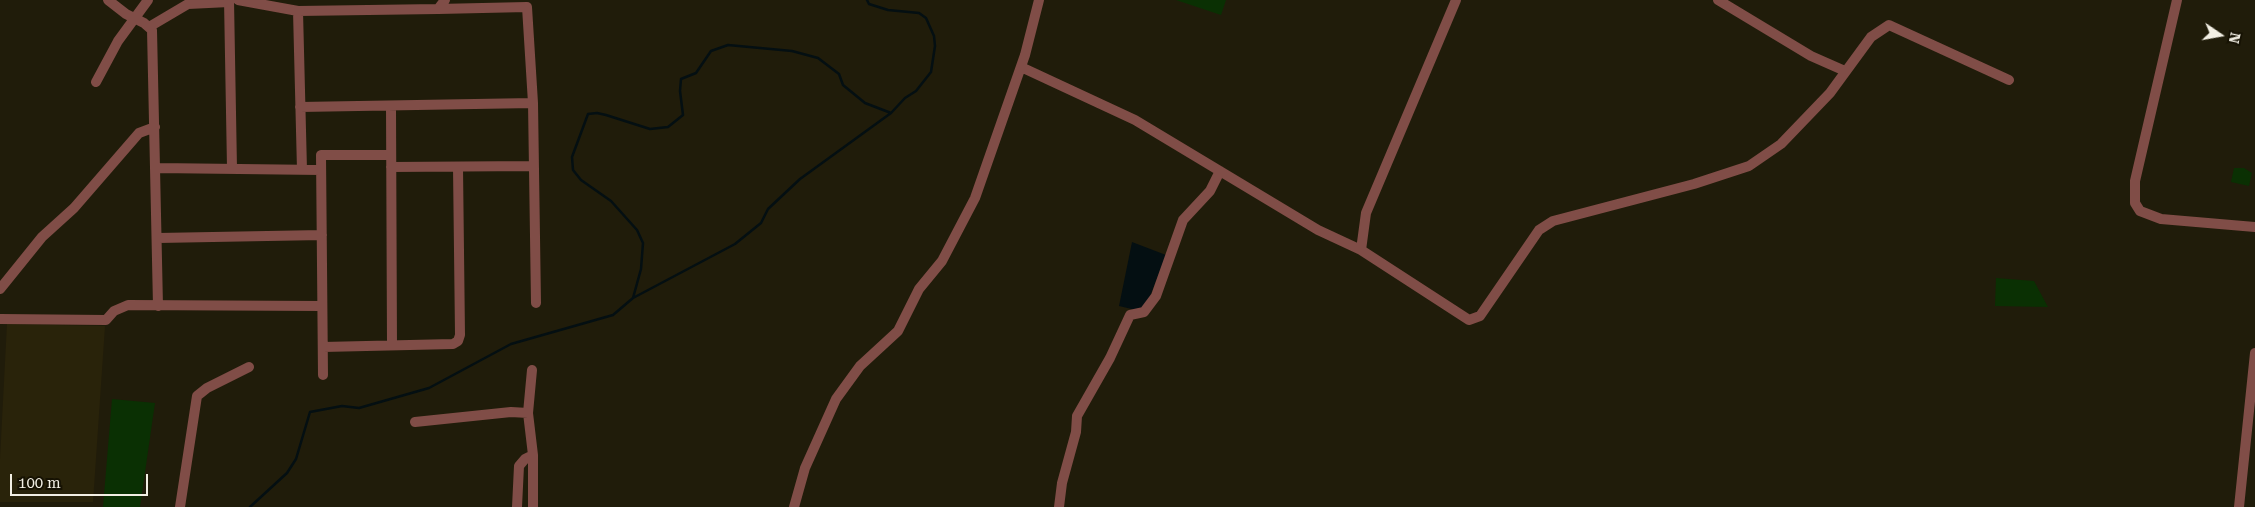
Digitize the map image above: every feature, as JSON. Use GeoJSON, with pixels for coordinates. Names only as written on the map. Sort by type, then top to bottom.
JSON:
{"type":"FeatureCollection","features":[{"type":"Feature","properties":{"kind":"street"},"geometry":{"type":"LineString","coordinates":[[108,0],[152,30],[157,168],[158,306]]}},
{"type":"Feature","properties":{"kind":"street"},"geometry":{"type":"LineString","coordinates":[[96,82],[118,41],[148,0]]}},
{"type":"Feature","properties":{"kind":"street"},"geometry":{"type":"LineString","coordinates":[[438,9],[445,0]]}},
{"type":"Feature","properties":{"kind":"street"},"geometry":{"type":"LineString","coordinates":[[794,507],[805,468],[836,399],[860,366],[898,331],[919,288],[942,261],[975,198],[1021,67],[1039,0]]}},
{"type":"Feature","properties":{"kind":"street"},"geometry":{"type":"LineString","coordinates":[[1361,250],[1366,213],[1456,0]]}},
{"type":"Feature","properties":{"kind":"street"},"geometry":{"type":"LineString","coordinates":[[1718,0],[1811,56],[1845,71]]}},
{"type":"Feature","properties":{"kind":"street"},"geometry":{"type":"LineString","coordinates":[[2177,0],[2134,181],[2134,203],[2140,211],[2161,219],[2255,227]]}},
{"type":"Feature","properties":{"kind":"street"},"geometry":{"type":"LineString","coordinates":[[149,27],[188,4],[232,1],[298,11],[527,7],[533,103],[536,303]]}},
{"type":"Feature","properties":{"kind":"street"},"geometry":{"type":"LineString","coordinates":[[232,1],[232,168]]}},
{"type":"Feature","properties":{"kind":"street"},"geometry":{"type":"LineString","coordinates":[[298,11],[302,170]]}},
{"type":"Feature","properties":{"kind":"street"},"geometry":{"type":"LineString","coordinates":[[1021,67],[1135,120],[1318,230],[1361,250],[1469,320],[1480,316],[1539,230],[1553,221],[1694,184],[1749,166],[1781,144],[1830,93],[1871,37],[1890,25],[2009,80]]}},
{"type":"Feature","properties":{"kind":"street"},"geometry":{"type":"LineString","coordinates":[[300,107],[391,107],[533,103]]}},
{"type":"Feature","properties":{"kind":"street"},"geometry":{"type":"LineString","coordinates":[[391,107],[392,345]]}},
{"type":"Feature","properties":{"kind":"street"},"geometry":{"type":"LineString","coordinates":[[0,289],[42,237],[74,208],[139,133],[155,127]]}},
{"type":"Feature","properties":{"kind":"street"},"geometry":{"type":"LineString","coordinates":[[323,376],[321,155],[391,154]]}},
{"type":"Feature","properties":{"kind":"street"},"geometry":{"type":"LineString","coordinates":[[391,167],[534,166]]}},
{"type":"Feature","properties":{"kind":"street"},"geometry":{"type":"LineString","coordinates":[[323,347],[453,344],[460,336],[458,167]]}},
{"type":"Feature","properties":{"kind":"street"},"geometry":{"type":"LineString","coordinates":[[157,168],[321,170]]}},
{"type":"Feature","properties":{"kind":"street"},"geometry":{"type":"LineString","coordinates":[[1059,507],[1062,483],[1076,432],[1077,416],[1110,358],[1130,316],[1144,312],[1156,296],[1183,220],[1210,191],[1220,171]]}},
{"type":"Feature","properties":{"kind":"street"},"geometry":{"type":"LineString","coordinates":[[158,238],[322,235]]}},
{"type":"Feature","properties":{"kind":"street"},"geometry":{"type":"LineString","coordinates":[[0,319],[106,320],[114,310],[128,305],[322,306]]}},
{"type":"Feature","properties":{"kind":"street"},"geometry":{"type":"LineString","coordinates":[[2239,507],[2255,352]]}},
{"type":"Feature","properties":{"kind":"street"},"geometry":{"type":"LineString","coordinates":[[180,507],[197,396],[207,388],[249,367]]}},
{"type":"Feature","properties":{"kind":"street"},"geometry":{"type":"LineString","coordinates":[[532,370],[528,413],[533,455],[533,507]]}},
{"type":"Feature","properties":{"kind":"street"},"geometry":{"type":"LineString","coordinates":[[415,422],[511,412],[528,413]]}},
{"type":"Feature","properties":{"kind":"street"},"geometry":{"type":"LineString","coordinates":[[517,507],[519,466],[525,459],[533,455]]}},
{"type":"Feature","properties":{"kind":"shaded area"},"geometry":{"type":"Polygon","coordinates":[[[1132,242],[1166,255],[1144,312],[1119,306],[1132,242]]]}},
{"type":"Feature","properties":{"kind":"shaded area"},"geometry":{"type":"Polygon","coordinates":[[[7,324],[105,326],[93,502],[0,502],[0,459],[7,324]]]}},
{"type":"Feature","properties":{"kind":"green space"},"geometry":{"type":"Polygon","coordinates":[[[1176,0],[1226,0],[1221,15],[1176,0]]]}},
{"type":"Feature","properties":{"kind":"green space"},"geometry":{"type":"Polygon","coordinates":[[[2234,168],[2244,168],[2252,173],[2249,186],[2231,182],[2234,168]]]}},
{"type":"Feature","properties":{"kind":"green space"},"geometry":{"type":"Polygon","coordinates":[[[1996,278],[2034,281],[2048,307],[1995,306],[1996,278]]]}},
{"type":"Feature","properties":{"kind":"green space"},"geometry":{"type":"Polygon","coordinates":[[[112,399],[155,403],[140,507],[103,507],[112,399]]]}},
{"type":"Feature","properties":{"kind":"waterway"},"geometry":{"type":"LineString","coordinates":[[250,507],[287,473],[296,459],[310,412],[342,406],[359,408],[429,388],[511,344],[613,315],[633,298],[641,269],[643,243],[637,230],[611,201],[581,180],[573,170],[572,157],[588,114],[606,115],[650,129],[668,127],[683,115],[680,91],[681,79],[696,73],[711,51],[728,45],[792,51],[818,58],[839,74],[843,85],[865,103],[891,113],[905,98],[916,91],[931,72],[935,46],[934,36],[926,18],[919,13],[888,10],[869,4],[867,0]]}},
{"type":"Feature","properties":{"kind":"waterway"},"geometry":{"type":"LineString","coordinates":[[633,298],[735,244],[761,223],[768,209],[800,179],[891,113]]}}]}
